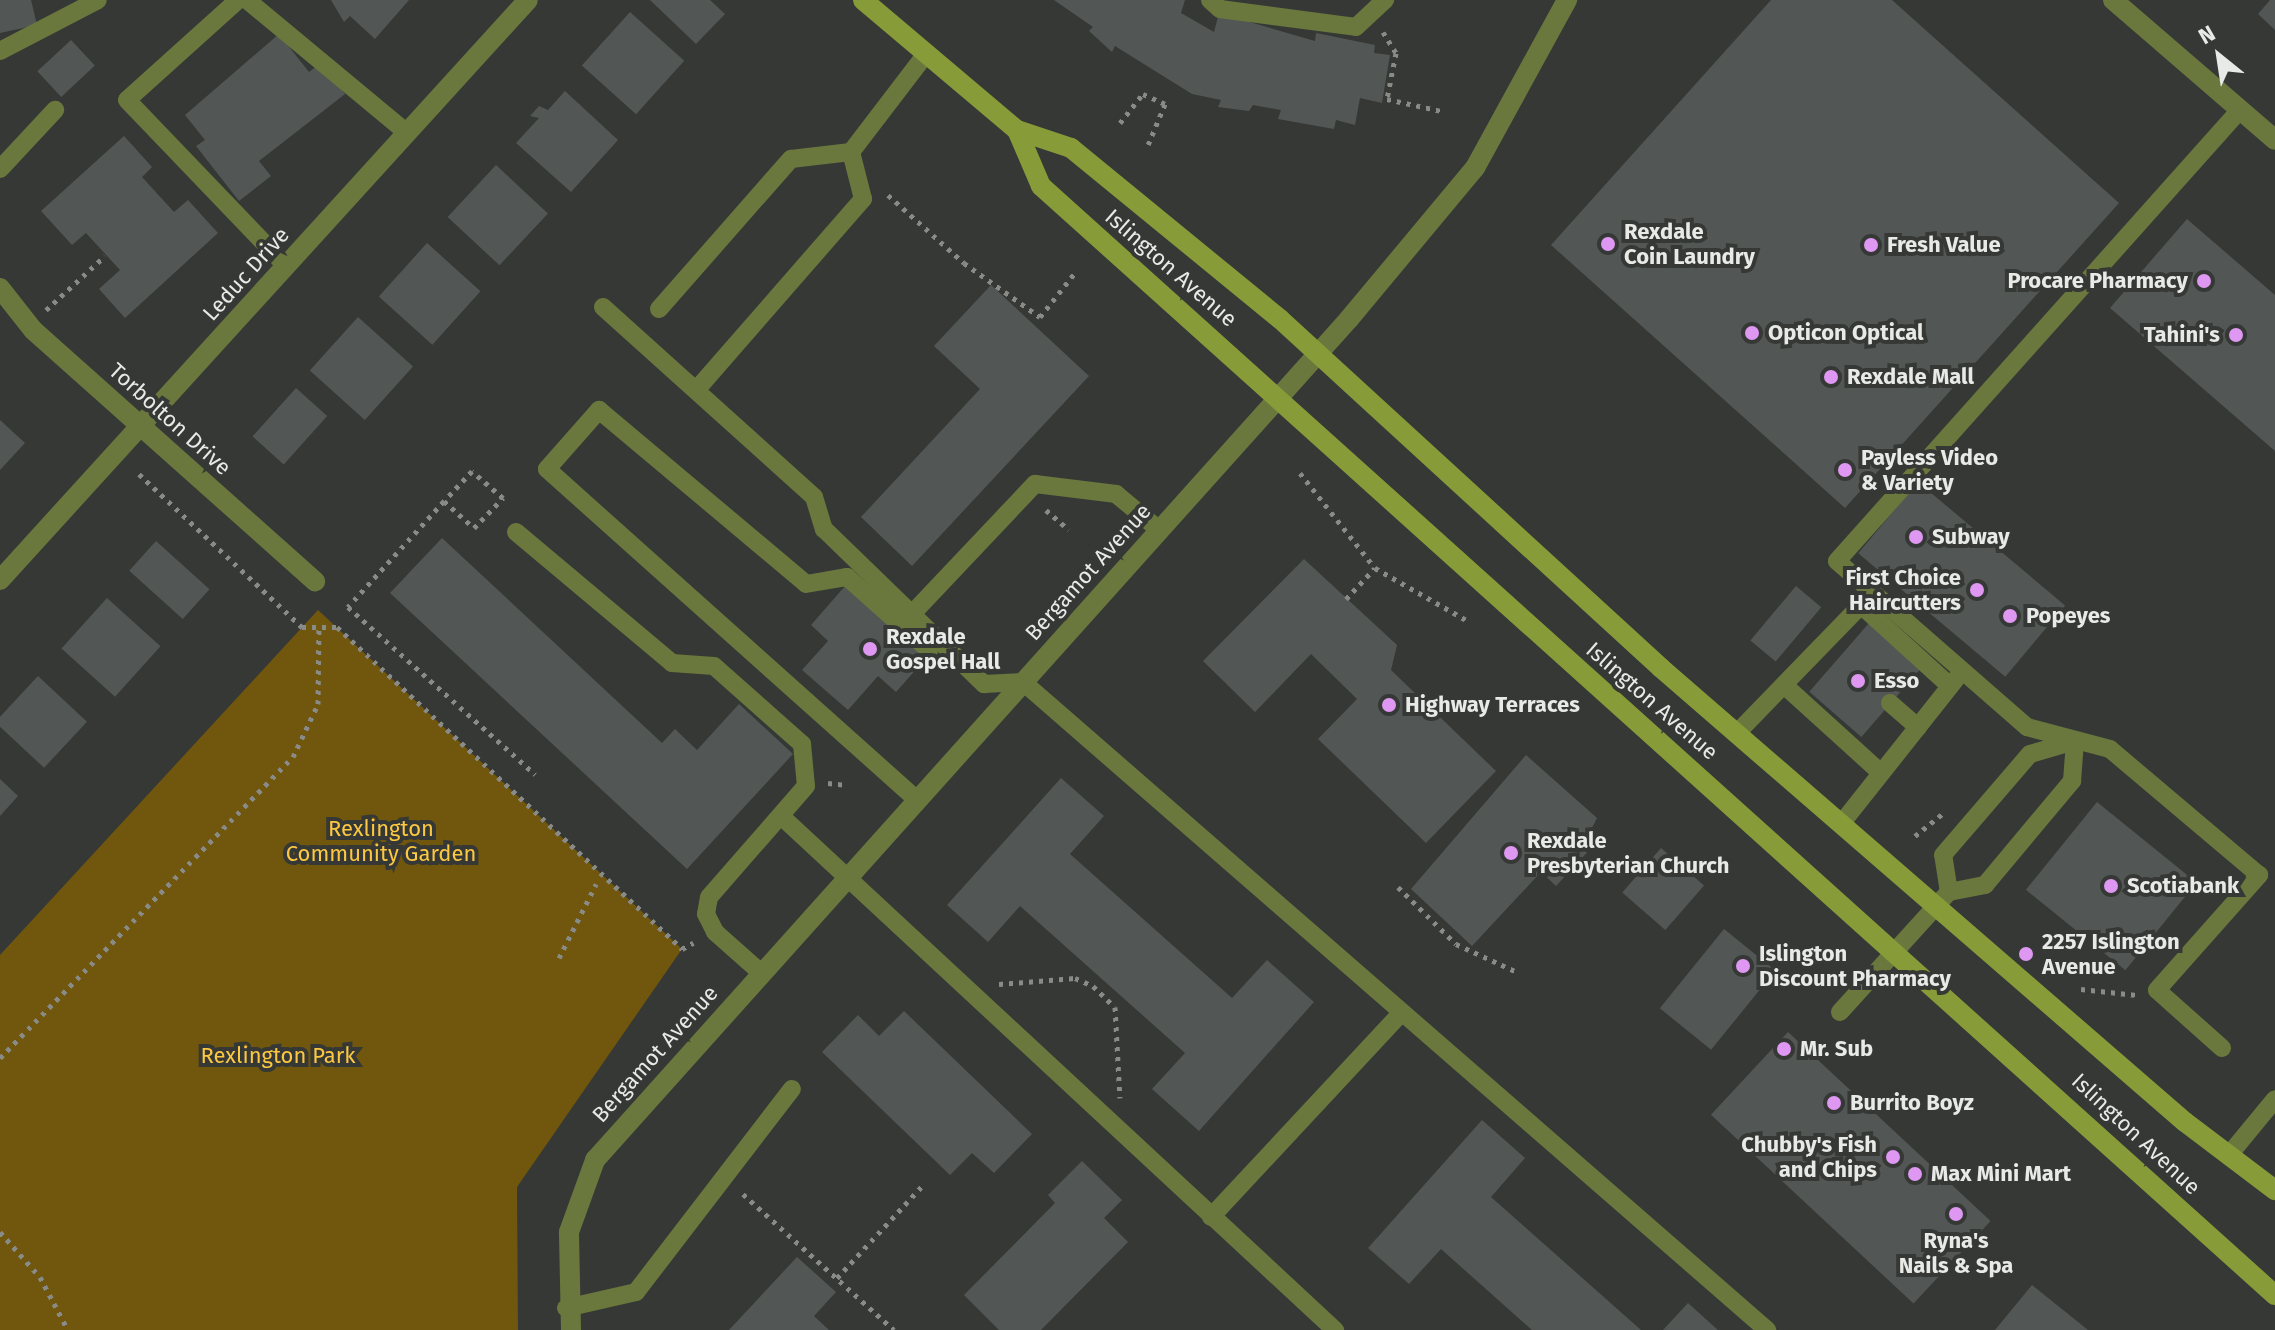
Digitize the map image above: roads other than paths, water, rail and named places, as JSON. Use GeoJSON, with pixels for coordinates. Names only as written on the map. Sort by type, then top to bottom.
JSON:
{"type":"FeatureCollection","features":[{"type":"Feature","properties":{"kind":"main road","name":"Islington Avenue"},"geometry":{"type":"LineString","coordinates":[[863,0],[1017,130],[1071,148],[1318,353],[1841,824],[1943,899],[2229,1155],[2275,1190]]}},
{"type":"Feature","properties":{"kind":"main road","name":"Islington Avenue"},"geometry":{"type":"LineString","coordinates":[[1017,130],[1041,186],[2275,1295]]}},
{"type":"Feature","properties":{"kind":"street","name":"Leduc Drive"},"geometry":{"type":"LineString","coordinates":[[0,580],[528,0]]}},
{"type":"Feature","properties":{"kind":"street","name":"Bergamot Avenue"},"geometry":{"type":"LineString","coordinates":[[571,1330],[566,1308],[569,1232],[595,1160],[846,876],[1279,397],[1475,168],[1567,0]]}},
{"type":"Feature","properties":{"kind":"street"},"geometry":{"type":"LineString","coordinates":[[2113,0],[2275,140]]}},
{"type":"Feature","properties":{"kind":"street","name":"Torbolton Drive"},"geometry":{"type":"LineString","coordinates":[[0,288],[29,325],[315,581]]}},
{"type":"Feature","properties":{"kind":"lane"},"geometry":{"type":"LineString","coordinates":[[0,51],[98,0]]}},
{"type":"Feature","properties":{"kind":"lane"},"geometry":{"type":"LineString","coordinates":[[238,0],[127,100],[286,266]]}},
{"type":"Feature","properties":{"kind":"lane"},"geometry":{"type":"LineString","coordinates":[[247,0],[407,133]]}},
{"type":"Feature","properties":{"kind":"lane"},"geometry":{"type":"LineString","coordinates":[[1210,0],[1220,9],[1356,27],[1385,0]]}},
{"type":"Feature","properties":{"kind":"lane"},"geometry":{"type":"LineString","coordinates":[[852,158],[926,54]]}},
{"type":"Feature","properties":{"kind":"lane"},"geometry":{"type":"LineString","coordinates":[[0,169],[55,110]]}},
{"type":"Feature","properties":{"kind":"lane"},"geometry":{"type":"LineString","coordinates":[[2222,1048],[2157,990],[2259,875],[2110,749],[2027,727],[1837,561],[2240,110]]}},
{"type":"Feature","properties":{"kind":"lane"},"geometry":{"type":"LineString","coordinates":[[659,309],[791,159],[852,158]]}},
{"type":"Feature","properties":{"kind":"lane"},"geometry":{"type":"LineString","coordinates":[[698,388],[863,199],[852,158]]}},
{"type":"Feature","properties":{"kind":"lane"},"geometry":{"type":"LineString","coordinates":[[603,307],[698,388],[814,497],[824,529],[910,616],[984,684]]}},
{"type":"Feature","properties":{"kind":"lane"},"geometry":{"type":"LineString","coordinates":[[916,799],[547,469],[599,410],[806,584],[847,577],[963,681],[984,684],[1023,682],[1767,1330]]}},
{"type":"Feature","properties":{"kind":"lane"},"geometry":{"type":"LineString","coordinates":[[910,616],[1035,484],[1116,494],[1158,529]]}},
{"type":"Feature","properties":{"kind":"lane"},"geometry":{"type":"LineString","coordinates":[[516,532],[672,663],[714,666],[802,744],[806,786],[709,897],[706,914],[715,932],[760,972]]}},
{"type":"Feature","properties":{"kind":"lane"},"geometry":{"type":"LineString","coordinates":[[1737,733],[1861,605],[1950,686]]}},
{"type":"Feature","properties":{"kind":"lane"},"geometry":{"type":"LineString","coordinates":[[1822,646],[1836,659]]}},
{"type":"Feature","properties":{"kind":"lane"},"geometry":{"type":"LineString","coordinates":[[1841,824],[1962,670]]}},
{"type":"Feature","properties":{"kind":"lane"},"geometry":{"type":"LineString","coordinates":[[1784,685],[1881,773]]}},
{"type":"Feature","properties":{"kind":"lane"},"geometry":{"type":"LineString","coordinates":[[1890,703],[1918,727]]}},
{"type":"Feature","properties":{"kind":"lane"},"geometry":{"type":"LineString","coordinates":[[1840,1012],[1943,899],[1985,885],[2072,781],[2075,741]]}},
{"type":"Feature","properties":{"kind":"lane"},"geometry":{"type":"LineString","coordinates":[[1943,899],[1943,855],[2030,754],[2075,741]]}},
{"type":"Feature","properties":{"kind":"lane"},"geometry":{"type":"LineString","coordinates":[[781,816],[970,986],[1120,1136],[1335,1330]]}},
{"type":"Feature","properties":{"kind":"lane"},"geometry":{"type":"LineString","coordinates":[[1211,1217],[1402,1012]]}},
{"type":"Feature","properties":{"kind":"lane"},"geometry":{"type":"LineString","coordinates":[[566,1308],[636,1292],[792,1089]]}},
{"type":"Feature","properties":{"kind":"lane"},"geometry":{"type":"LineString","coordinates":[[2229,1155],[2275,1099]]}},
{"type":"Feature","properties":{"kind":"place","name":"Rexdale Coin Laundry"},"geometry":{"type":"Point","coordinates":[1608,244]}},
{"type":"Feature","properties":{"kind":"place","name":"Fresh Value"},"geometry":{"type":"Point","coordinates":[1871,245]}},
{"type":"Feature","properties":{"kind":"place","name":"Procare Pharmacy"},"geometry":{"type":"Point","coordinates":[2204,281]}},
{"type":"Feature","properties":{"kind":"place","name":"Opticon Optical"},"geometry":{"type":"Point","coordinates":[1752,333]}},
{"type":"Feature","properties":{"kind":"place","name":"Tahini's"},"geometry":{"type":"Point","coordinates":[2236,335]}},
{"type":"Feature","properties":{"kind":"place","name":"Rexdale Mall"},"geometry":{"type":"Point","coordinates":[1831,377]}},
{"type":"Feature","properties":{"kind":"place","name":"Payless Video & Variety"},"geometry":{"type":"Point","coordinates":[1845,470]}},
{"type":"Feature","properties":{"kind":"place","name":"Subway"},"geometry":{"type":"Point","coordinates":[1916,537]}},
{"type":"Feature","properties":{"kind":"place","name":"First Choice Haircutters"},"geometry":{"type":"Point","coordinates":[1977,590]}},
{"type":"Feature","properties":{"kind":"place","name":"Popeyes"},"geometry":{"type":"Point","coordinates":[2010,616]}},
{"type":"Feature","properties":{"kind":"place","name":"Rexdale Gospel Hall"},"geometry":{"type":"Point","coordinates":[870,649]}},
{"type":"Feature","properties":{"kind":"place","name":"Esso"},"geometry":{"type":"Point","coordinates":[1858,681]}},
{"type":"Feature","properties":{"kind":"place","name":"Highway Terraces"},"geometry":{"type":"Point","coordinates":[1389,705]}},
{"type":"Feature","properties":{"kind":"place","name":"Rexdale Presbyterian Church"},"geometry":{"type":"Point","coordinates":[1511,853]}},
{"type":"Feature","properties":{"kind":"place","name":"Scotiabank"},"geometry":{"type":"Point","coordinates":[2111,886]}},
{"type":"Feature","properties":{"kind":"place","name":"2257 Islington Avenue"},"geometry":{"type":"Point","coordinates":[2026,954]}},
{"type":"Feature","properties":{"kind":"place","name":"Islington Discount Pharmacy"},"geometry":{"type":"Point","coordinates":[1743,966]}},
{"type":"Feature","properties":{"kind":"place","name":"Mr. Sub"},"geometry":{"type":"Point","coordinates":[1784,1049]}},
{"type":"Feature","properties":{"kind":"place","name":"Burrito Boyz"},"geometry":{"type":"Point","coordinates":[1834,1103]}},
{"type":"Feature","properties":{"kind":"place","name":"Chubby's Fish and Chips"},"geometry":{"type":"Point","coordinates":[1893,1157]}},
{"type":"Feature","properties":{"kind":"place","name":"Max Mini Mart"},"geometry":{"type":"Point","coordinates":[1915,1174]}},
{"type":"Feature","properties":{"kind":"place","name":"Ryna's Nails & Spa"},"geometry":{"type":"Point","coordinates":[1956,1214]}},
{"type":"Feature","properties":{"kind":"park label","name":"Rexlington Community Garden"},"geometry":{"type":"Point","coordinates":[381,840]}},
{"type":"Feature","properties":{"kind":"park label","name":"Rexlington Park"},"geometry":{"type":"Point","coordinates":[278,1056]}}]}
